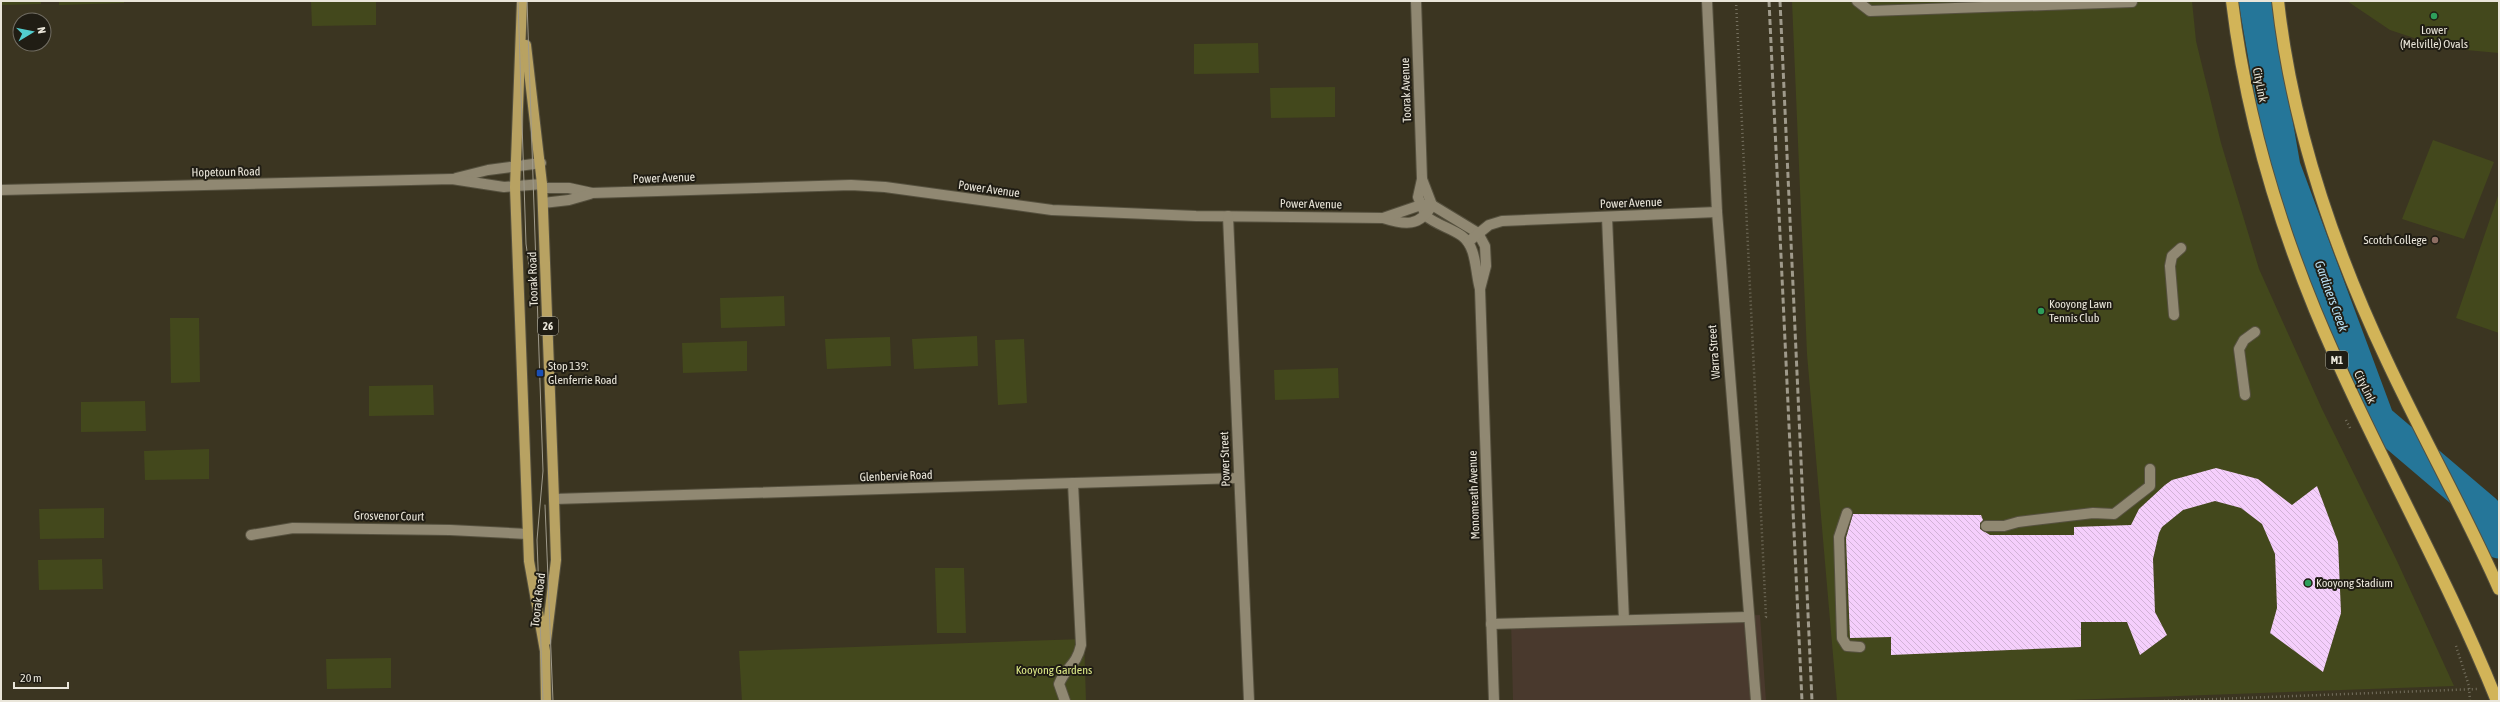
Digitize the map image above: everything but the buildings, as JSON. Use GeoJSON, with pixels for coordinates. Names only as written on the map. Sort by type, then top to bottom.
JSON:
{"type":"FeatureCollection","features":[{"type":"Feature","properties":{"kind":"highway","name":"CityLink"},"geometry":{"type":"LineString","coordinates":[[2232,1],[2243,75],[2257,144],[2295,260],[2346,380],[2453,597],[2497,701]]}},
{"type":"Feature","properties":{"kind":"highway"},"geometry":{"type":"LineString","coordinates":[[2278,1],[2289,75],[2301,131],[2336,242],[2387,361],[2499,589]]}},
{"type":"Feature","properties":{"kind":"main road","name":"Toorak Road"},"geometry":{"type":"LineString","coordinates":[[522,2],[541,163],[554,499],[556,560],[545,651],[546,701]]}},
{"type":"Feature","properties":{"kind":"main road","name":"Toorak Road"},"geometry":{"type":"LineString","coordinates":[[522,2],[515,187],[527,534],[529,561],[545,651]]}},
{"type":"Feature","properties":{"kind":"street","name":"Toorak Avenue"},"geometry":{"type":"LineString","coordinates":[[1416,1],[1422,179],[1418,197],[1421,204]]}},
{"type":"Feature","properties":{"kind":"street","name":"Warra Street"},"geometry":{"type":"LineString","coordinates":[[1707,1],[1717,212],[1748,617],[1756,701]]}},
{"type":"Feature","properties":{"kind":"street"},"geometry":{"type":"LineString","coordinates":[[1857,1],[1870,10],[2132,2]]}},
{"type":"Feature","properties":{"kind":"street","name":"Hopetoun Road"},"geometry":{"type":"LineString","coordinates":[[452,179],[515,166],[541,163]]}},
{"type":"Feature","properties":{"kind":"street","name":"Hopetoun Road"},"geometry":{"type":"LineString","coordinates":[[1,190],[452,179],[515,187],[542,186]]}},
{"type":"Feature","properties":{"kind":"street","name":"Toorak Avenue"},"geometry":{"type":"LineString","coordinates":[[1422,179],[1432,205]]}},
{"type":"Feature","properties":{"kind":"street","name":"Power Avenue"},"geometry":{"type":"LineString","coordinates":[[542,186],[569,188],[592,193],[865,185],[1052,210],[1228,216],[1383,218],[1398,223],[1411,222],[1426,216]]}},
{"type":"Feature","properties":{"kind":"street","name":"Power Avenue"},"geometry":{"type":"LineString","coordinates":[[543,203],[569,200],[592,193]]}},
{"type":"Feature","properties":{"kind":"street","name":"Power Avenue"},"geometry":{"type":"LineString","coordinates":[[1383,218],[1421,204],[1432,205],[1478,233]]}},
{"type":"Feature","properties":{"kind":"street"},"geometry":{"type":"LineString","coordinates":[[1421,204],[1426,216],[1461,235],[1468,242]]}},
{"type":"Feature","properties":{"kind":"street"},"geometry":{"type":"LineString","coordinates":[[1426,216],[1432,205]]}},
{"type":"Feature","properties":{"kind":"street","name":"Power Avenue"},"geometry":{"type":"LineString","coordinates":[[1468,242],[1489,225],[1502,221],[1717,212]]}},
{"type":"Feature","properties":{"kind":"street","name":"Power Street"},"geometry":{"type":"LineString","coordinates":[[1228,216],[1249,701]]}},
{"type":"Feature","properties":{"kind":"street"},"geometry":{"type":"LineString","coordinates":[[1607,217],[1624,620]]}},
{"type":"Feature","properties":{"kind":"street","name":"Monomeath Avenue"},"geometry":{"type":"LineString","coordinates":[[1478,233],[1485,246],[1486,266],[1480,289]]}},
{"type":"Feature","properties":{"kind":"street","name":"Monomeath Avenue"},"geometry":{"type":"LineString","coordinates":[[1468,242],[1472,250],[1480,289],[1494,701]]}},
{"type":"Feature","properties":{"kind":"street"},"geometry":{"type":"LineString","coordinates":[[2174,315],[2170,266],[2172,256],[2181,248]]}},
{"type":"Feature","properties":{"kind":"street"},"geometry":{"type":"LineString","coordinates":[[2245,395],[2239,349],[2244,340],[2255,332]]}},
{"type":"Feature","properties":{"kind":"street"},"geometry":{"type":"LineString","coordinates":[[1986,526],[2004,526],[2018,522],[2093,513],[2114,514],[2150,486],[2150,469]]}},
{"type":"Feature","properties":{"kind":"street","name":"Glenbervie Road"},"geometry":{"type":"LineString","coordinates":[[554,499],[1239,478]]}},
{"type":"Feature","properties":{"kind":"street"},"geometry":{"type":"LineString","coordinates":[[1065,701],[1059,684],[1063,675],[1078,660],[1081,645],[1073,483]]}},
{"type":"Feature","properties":{"kind":"street"},"geometry":{"type":"LineString","coordinates":[[1847,513],[1845,528],[1839,537],[1842,638],[1847,646],[1860,647]]}},
{"type":"Feature","properties":{"kind":"street","name":"Grosvenor Court"},"geometry":{"type":"LineString","coordinates":[[251,535],[292,528],[450,530],[527,534]]}},
{"type":"Feature","properties":{"kind":"street"},"geometry":{"type":"LineString","coordinates":[[1491,624],[1748,617]]}},
{"type":"Feature","properties":{"kind":"path"},"geometry":{"type":"LineString","coordinates":[[1736,1],[1766,617],[1748,617]]}},
{"type":"Feature","properties":{"kind":"path"},"geometry":{"type":"LineString","coordinates":[[2164,701],[2477,689]]}},
{"type":"Feature","properties":{"kind":"path"},"geometry":{"type":"LineString","coordinates":[[2470,695],[2470,701]]}},
{"type":"Feature","properties":{"kind":"shaded area"},"geometry":{"type":"Polygon","coordinates":[[[1760,615],[1766,701],[1513,701],[1511,620],[1760,615]]]}},
{"type":"Feature","properties":{"kind":"green space"},"geometry":{"type":"Polygon","coordinates":[[[1,1],[41,1],[41,4],[1,5],[1,1]]]}},
{"type":"Feature","properties":{"kind":"green space"},"geometry":{"type":"Polygon","coordinates":[[[59,1],[124,1],[124,3],[59,5],[59,1]]]}},
{"type":"Feature","properties":{"kind":"green space"},"geometry":{"type":"Polygon","coordinates":[[[311,1],[376,1],[376,25],[312,26],[311,1]]]}},
{"type":"Feature","properties":{"kind":"green space","name":"Kooyong Lawn Tennis Club"},"geometry":{"type":"Polygon","coordinates":[[[1792,1],[2192,1],[2196,41],[2221,143],[2259,269],[2322,409],[2397,561],[2454,686],[2042,701],[1837,701],[1807,354],[1792,1]]]}},
{"type":"Feature","properties":{"kind":"green space","name":"Lower (Melville) Ovals"},"geometry":{"type":"Polygon","coordinates":[[[2347,1],[2499,1],[2499,53],[2444,48],[2390,30],[2347,1]]]}},
{"type":"Feature","properties":{"kind":"green space"},"geometry":{"type":"Polygon","coordinates":[[[1258,43],[1259,73],[1194,74],[1194,44],[1258,43]]]}},
{"type":"Feature","properties":{"kind":"green space"},"geometry":{"type":"Polygon","coordinates":[[[1335,87],[1335,117],[1271,118],[1270,88],[1335,87]]]}},
{"type":"Feature","properties":{"kind":"green space"},"geometry":{"type":"Polygon","coordinates":[[[2433,140],[2494,162],[2464,239],[2402,219],[2433,140]]]}},
{"type":"Feature","properties":{"kind":"green space"},"geometry":{"type":"Polygon","coordinates":[[[2499,193],[2499,333],[2456,318],[2499,193]]]}},
{"type":"Feature","properties":{"kind":"green space"},"geometry":{"type":"Polygon","coordinates":[[[784,296],[785,326],[721,328],[720,298],[784,296]]]}},
{"type":"Feature","properties":{"kind":"green space"},"geometry":{"type":"Polygon","coordinates":[[[170,318],[199,318],[200,382],[171,383],[170,318]]]}},
{"type":"Feature","properties":{"kind":"green space"},"geometry":{"type":"Polygon","coordinates":[[[977,336],[978,366],[914,369],[912,339],[977,336]]]}},
{"type":"Feature","properties":{"kind":"green space"},"geometry":{"type":"Polygon","coordinates":[[[890,337],[891,366],[827,369],[825,339],[890,337]]]}},
{"type":"Feature","properties":{"kind":"green space"},"geometry":{"type":"Polygon","coordinates":[[[1024,339],[1027,403],[998,405],[995,340],[1024,339]]]}},
{"type":"Feature","properties":{"kind":"green space"},"geometry":{"type":"Polygon","coordinates":[[[747,341],[747,371],[683,373],[682,343],[747,341]]]}},
{"type":"Feature","properties":{"kind":"green space"},"geometry":{"type":"Polygon","coordinates":[[[1338,368],[1339,398],[1275,400],[1274,370],[1338,368]]]}},
{"type":"Feature","properties":{"kind":"green space"},"geometry":{"type":"Polygon","coordinates":[[[433,385],[434,415],[369,416],[369,386],[433,385]]]}},
{"type":"Feature","properties":{"kind":"green space"},"geometry":{"type":"Polygon","coordinates":[[[145,401],[146,431],[81,432],[81,402],[145,401]]]}},
{"type":"Feature","properties":{"kind":"green space"},"geometry":{"type":"Polygon","coordinates":[[[209,449],[209,479],[145,480],[144,451],[209,449]]]}},
{"type":"Feature","properties":{"kind":"green space"},"geometry":{"type":"Polygon","coordinates":[[[104,508],[104,538],[40,539],[39,509],[104,508]]]}},
{"type":"Feature","properties":{"kind":"green space"},"geometry":{"type":"Polygon","coordinates":[[[102,559],[103,589],[39,590],[38,560],[102,559]]]}},
{"type":"Feature","properties":{"kind":"green space"},"geometry":{"type":"Polygon","coordinates":[[[935,568],[964,568],[966,633],[937,633],[935,568]]]}},
{"type":"Feature","properties":{"kind":"green space","name":"Kooyong Gardens"},"geometry":{"type":"Polygon","coordinates":[[[1084,639],[1086,701],[742,701],[739,651],[1084,639]]]}},
{"type":"Feature","properties":{"kind":"green space"},"geometry":{"type":"Polygon","coordinates":[[[391,658],[391,688],[327,689],[326,659],[391,658]]]}},
{"type":"Feature","properties":{"kind":"waterway","name":"Gardiners Creek"},"geometry":{"type":"LineString","coordinates":[[2255,1],[2284,167],[2378,420],[2485,511],[2499,542]]}},
{"type":"Feature","properties":{"kind":"tram line"},"geometry":{"type":"LineString","coordinates":[[518,1],[526,244],[532,286]]}},
{"type":"Feature","properties":{"kind":"tram line"},"geometry":{"type":"LineString","coordinates":[[527,1],[543,471],[537,540],[543,701]]}},
{"type":"Feature","properties":{"kind":"tram line"},"geometry":{"type":"LineString","coordinates":[[545,505],[553,701]]}},
{"type":"Feature","properties":{"kind":"railway"},"geometry":{"type":"LineString","coordinates":[[1769,1],[1802,701]]}},
{"type":"Feature","properties":{"kind":"railway"},"geometry":{"type":"LineString","coordinates":[[1780,1],[1812,701]]}},
{"type":"Feature","properties":{"kind":"place","name":"Lower (Melville) Ovals"},"geometry":{"type":"Point","coordinates":[2434,16]}},
{"type":"Feature","properties":{"kind":"place","name":"Scotch College"},"geometry":{"type":"Point","coordinates":[2435,240]}},
{"type":"Feature","properties":{"kind":"place","name":"Kooyong Lawn Tennis Club"},"geometry":{"type":"Point","coordinates":[2041,311]}},
{"type":"Feature","properties":{"kind":"place","name":"Stop 139: Glenferrie Road"},"geometry":{"type":"Point","coordinates":[540,373]}},
{"type":"Feature","properties":{"kind":"place","name":"Kooyong Stadium"},"geometry":{"type":"Point","coordinates":[2308,583]}}]}
